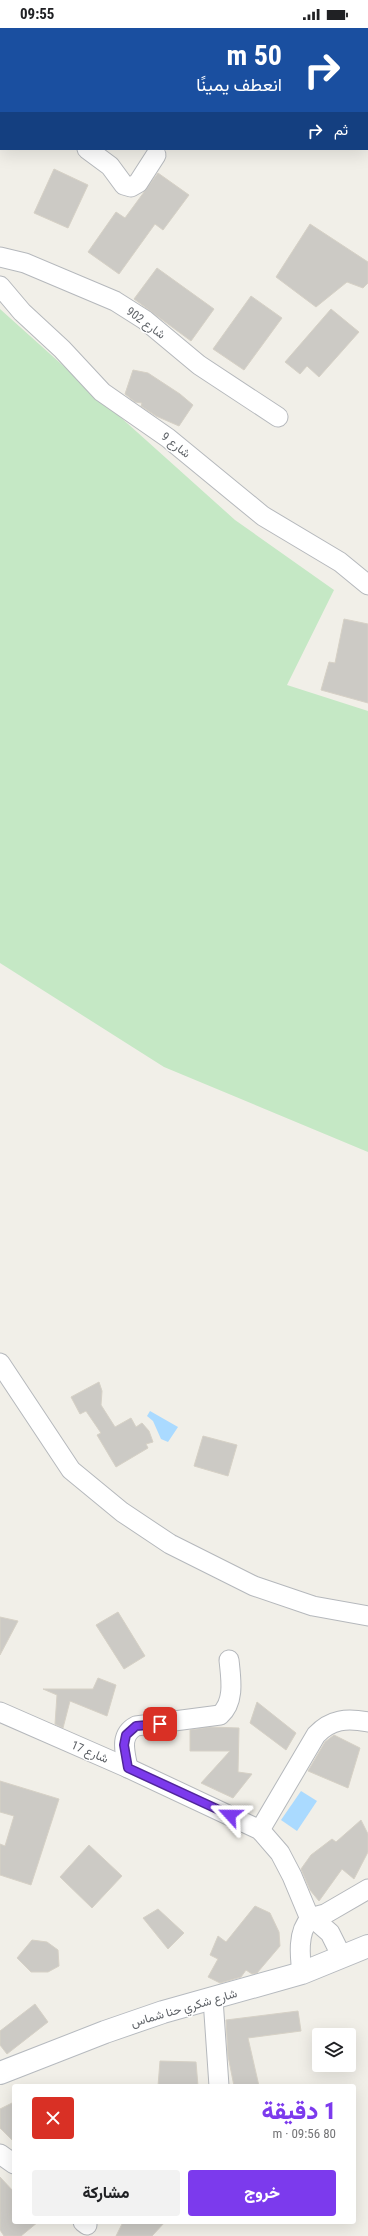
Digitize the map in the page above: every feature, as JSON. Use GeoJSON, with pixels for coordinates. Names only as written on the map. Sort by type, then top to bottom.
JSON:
{"type":"FeatureCollection","features":[{"type":"Feature","properties":{"kind":"street"},"geometry":{"type":"LineString","coordinates":[[88,150],[110,166],[124,185],[131,187],[138,183],[156,155]]}},
{"type":"Feature","properties":{"kind":"street","name":"شارع 902"},"geometry":{"type":"LineString","coordinates":[[0,257],[25,263],[115,301],[145,320],[212,374],[278,417]]}},
{"type":"Feature","properties":{"kind":"street","name":"شارع 9"},"geometry":{"type":"LineString","coordinates":[[0,286],[22,312],[62,349],[102,392],[168,438],[263,516],[340,562],[368,585]]}},
{"type":"Feature","properties":{"kind":"street"},"geometry":{"type":"LineString","coordinates":[[0,1363],[71,1470],[128,1516],[170,1544],[254,1586],[313,1606],[368,1616]]}},
{"type":"Feature","properties":{"kind":"street"},"geometry":{"type":"LineString","coordinates":[[128,1768],[124,1745],[126,1735],[129,1730],[136,1726],[220,1715],[226,1710],[231,1694],[230,1660]]}},
{"type":"Feature","properties":{"kind":"street","name":"شارع 17"},"geometry":{"type":"LineString","coordinates":[[0,1712],[128,1768],[260,1830],[280,1853],[310,1919]]}},
{"type":"Feature","properties":{"kind":"street"},"geometry":{"type":"LineString","coordinates":[[260,1830],[294,1770],[316,1735],[324,1726],[347,1720],[368,1722]]}},
{"type":"Feature","properties":{"kind":"street"},"geometry":{"type":"LineString","coordinates":[[302,1973],[300,1943],[304,1930],[310,1919],[325,1914],[368,1890]]}},
{"type":"Feature","properties":{"kind":"street"},"geometry":{"type":"LineString","coordinates":[[310,1919],[314,1919],[330,1933],[342,1957]]}},
{"type":"Feature","properties":{"kind":"street","name":"شارع شكري حنا شماس"},"geometry":{"type":"LineString","coordinates":[[0,2073],[105,2032],[163,2012],[302,1973],[368,1946]]}},
{"type":"Feature","properties":{"kind":"street"},"geometry":{"type":"LineString","coordinates":[[213,1999],[219,2084]]}},
{"type":"Feature","properties":{"kind":"street"},"geometry":{"type":"LineString","coordinates":[[0,2154],[12,2163]]}},
{"type":"Feature","properties":{"kind":"green space"},"geometry":{"type":"Polygon","coordinates":[[[0,309],[235,520],[334,590],[287,685],[368,711],[368,1152],[164,1067],[0,963],[0,309]]]}},
{"type":"Feature","properties":{"kind":"water"},"geometry":{"type":"Polygon","coordinates":[[[150,1411],[178,1427],[168,1442],[161,1439],[153,1421],[147,1416],[150,1411]]]}},
{"type":"Feature","properties":{"kind":"water"},"geometry":{"type":"Polygon","coordinates":[[[301,1791],[317,1801],[297,1831],[281,1820],[301,1791]]]}},
{"type":"Feature","properties":{"kind":"building"},"geometry":{"type":"Polygon","coordinates":[[[54,169],[88,185],[68,228],[34,213],[54,169]]]}},
{"type":"Feature","properties":{"kind":"building"},"geometry":{"type":"Polygon","coordinates":[[[158,173],[189,195],[163,230],[155,224],[119,274],[88,252],[116,212],[125,218],[158,173]]]}},
{"type":"Feature","properties":{"kind":"building"},"geometry":{"type":"Polygon","coordinates":[[[310,224],[368,262],[368,283],[363,288],[347,282],[316,307],[276,277],[310,224]]]}},
{"type":"Feature","properties":{"kind":"building"},"geometry":{"type":"Polygon","coordinates":[[[157,268],[214,309],[191,341],[134,299],[157,268]]]}},
{"type":"Feature","properties":{"kind":"building"},"geometry":{"type":"Polygon","coordinates":[[[251,296],[282,318],[244,370],[213,349],[251,296]]]}},
{"type":"Feature","properties":{"kind":"building"},"geometry":{"type":"Polygon","coordinates":[[[331,309],[359,332],[319,377],[307,366],[300,374],[285,362],[331,309]]]}},
{"type":"Feature","properties":{"kind":"building"},"geometry":{"type":"Polygon","coordinates":[[[133,370],[148,373],[180,394],[193,405],[179,426],[156,416],[141,406],[142,403],[135,402],[125,394],[133,370]]]}},
{"type":"Feature","properties":{"kind":"building"},"geometry":{"type":"Polygon","coordinates":[[[344,619],[368,624],[368,703],[321,690],[329,662],[335,663],[344,619]]]}},
{"type":"Feature","properties":{"kind":"building"},"geometry":{"type":"Polygon","coordinates":[[[99,1382],[102,1391],[101,1405],[115,1427],[131,1418],[136,1427],[142,1423],[149,1431],[153,1442],[146,1444],[148,1448],[116,1467],[97,1435],[101,1433],[86,1411],[80,1414],[71,1397],[99,1382]]]}},
{"type":"Feature","properties":{"kind":"building"},"geometry":{"type":"Polygon","coordinates":[[[203,1436],[237,1445],[228,1476],[194,1466],[203,1436]]]}},
{"type":"Feature","properties":{"kind":"building"},"geometry":{"type":"Polygon","coordinates":[[[118,1612],[145,1656],[124,1669],[96,1625],[118,1612]]]}},
{"type":"Feature","properties":{"kind":"building"},"geometry":{"type":"Polygon","coordinates":[[[0,1617],[18,1621],[0,1655],[0,1617]]]}},
{"type":"Feature","properties":{"kind":"building"},"geometry":{"type":"Polygon","coordinates":[[[98,1678],[116,1685],[107,1716],[70,1701],[63,1728],[55,1724],[57,1695],[43,1689],[93,1689],[98,1678]]]}},
{"type":"Feature","properties":{"kind":"building"},"geometry":{"type":"Polygon","coordinates":[[[257,1702],[296,1733],[286,1750],[250,1723],[257,1702]]]}},
{"type":"Feature","properties":{"kind":"building"},"geometry":{"type":"Polygon","coordinates":[[[210,1727],[239,1728],[238,1772],[252,1774],[233,1798],[201,1783],[230,1751],[190,1751],[190,1730],[210,1727]]]}},
{"type":"Feature","properties":{"kind":"building"},"geometry":{"type":"Polygon","coordinates":[[[334,1735],[360,1748],[348,1788],[308,1771],[325,1742],[334,1735]]]}},
{"type":"Feature","properties":{"kind":"building"},"geometry":{"type":"Polygon","coordinates":[[[0,1781],[59,1799],[31,1885],[0,1875],[0,1844],[5,1846],[14,1816],[0,1812],[0,1781]]]}},
{"type":"Feature","properties":{"kind":"building"},"geometry":{"type":"Polygon","coordinates":[[[361,1820],[368,1834],[368,1852],[354,1879],[342,1869],[319,1901],[310,1890],[301,1869],[311,1855],[332,1839],[336,1842],[361,1820]]]}},
{"type":"Feature","properties":{"kind":"building"},"geometry":{"type":"Polygon","coordinates":[[[89,1845],[122,1876],[92,1908],[60,1877],[89,1845]]]}},
{"type":"Feature","properties":{"kind":"building"},"geometry":{"type":"Polygon","coordinates":[[[255,1906],[270,1913],[279,1932],[280,1946],[257,1973],[252,1974],[246,1970],[241,1977],[220,1983],[208,1977],[218,1959],[210,1955],[218,1936],[226,1942],[255,1906]]]}},
{"type":"Feature","properties":{"kind":"building"},"geometry":{"type":"Polygon","coordinates":[[[158,1909],[184,1933],[168,1949],[143,1918],[158,1909]]]}},
{"type":"Feature","properties":{"kind":"building"},"geometry":{"type":"Polygon","coordinates":[[[32,1940],[47,1942],[58,1950],[59,1966],[48,1972],[31,1972],[17,1958],[32,1940]]]}},
{"type":"Feature","properties":{"kind":"building"},"geometry":{"type":"Polygon","coordinates":[[[35,2004],[48,2022],[7,2054],[0,2045],[0,2031],[35,2004]]]}},
{"type":"Feature","properties":{"kind":"building"},"geometry":{"type":"Polygon","coordinates":[[[298,2011],[301,2031],[248,2038],[259,2084],[234,2084],[228,2056],[226,2020],[298,2011]]]}},
{"type":"Feature","properties":{"kind":"building"},"geometry":{"type":"Polygon","coordinates":[[[160,2061],[196,2062],[198,2084],[158,2084],[160,2061]]]}},
{"type":"Feature","properties":{"kind":"building"},"geometry":{"type":"Polygon","coordinates":[[[12,2103],[12,2140],[0,2128],[0,2109],[12,2103]]]}},
{"type":"Feature","properties":{"kind":"building"},"geometry":{"type":"Polygon","coordinates":[[[0,2177],[12,2190],[12,2224],[36,2224],[21,2236],[4,2236],[0,2230],[0,2177]]]}},
{"type":"Feature","properties":{"kind":"building"},"geometry":{"type":"Polygon","coordinates":[[[122,2224],[163,2224],[152,2236],[116,2236],[122,2224]]]}},
{"type":"Feature","properties":{"kind":"route"},"geometry":{"type":"LineString","coordinates":[[160,1724],[136,1726],[129,1730],[124,1740],[128,1768],[230,1815]]}}]}
